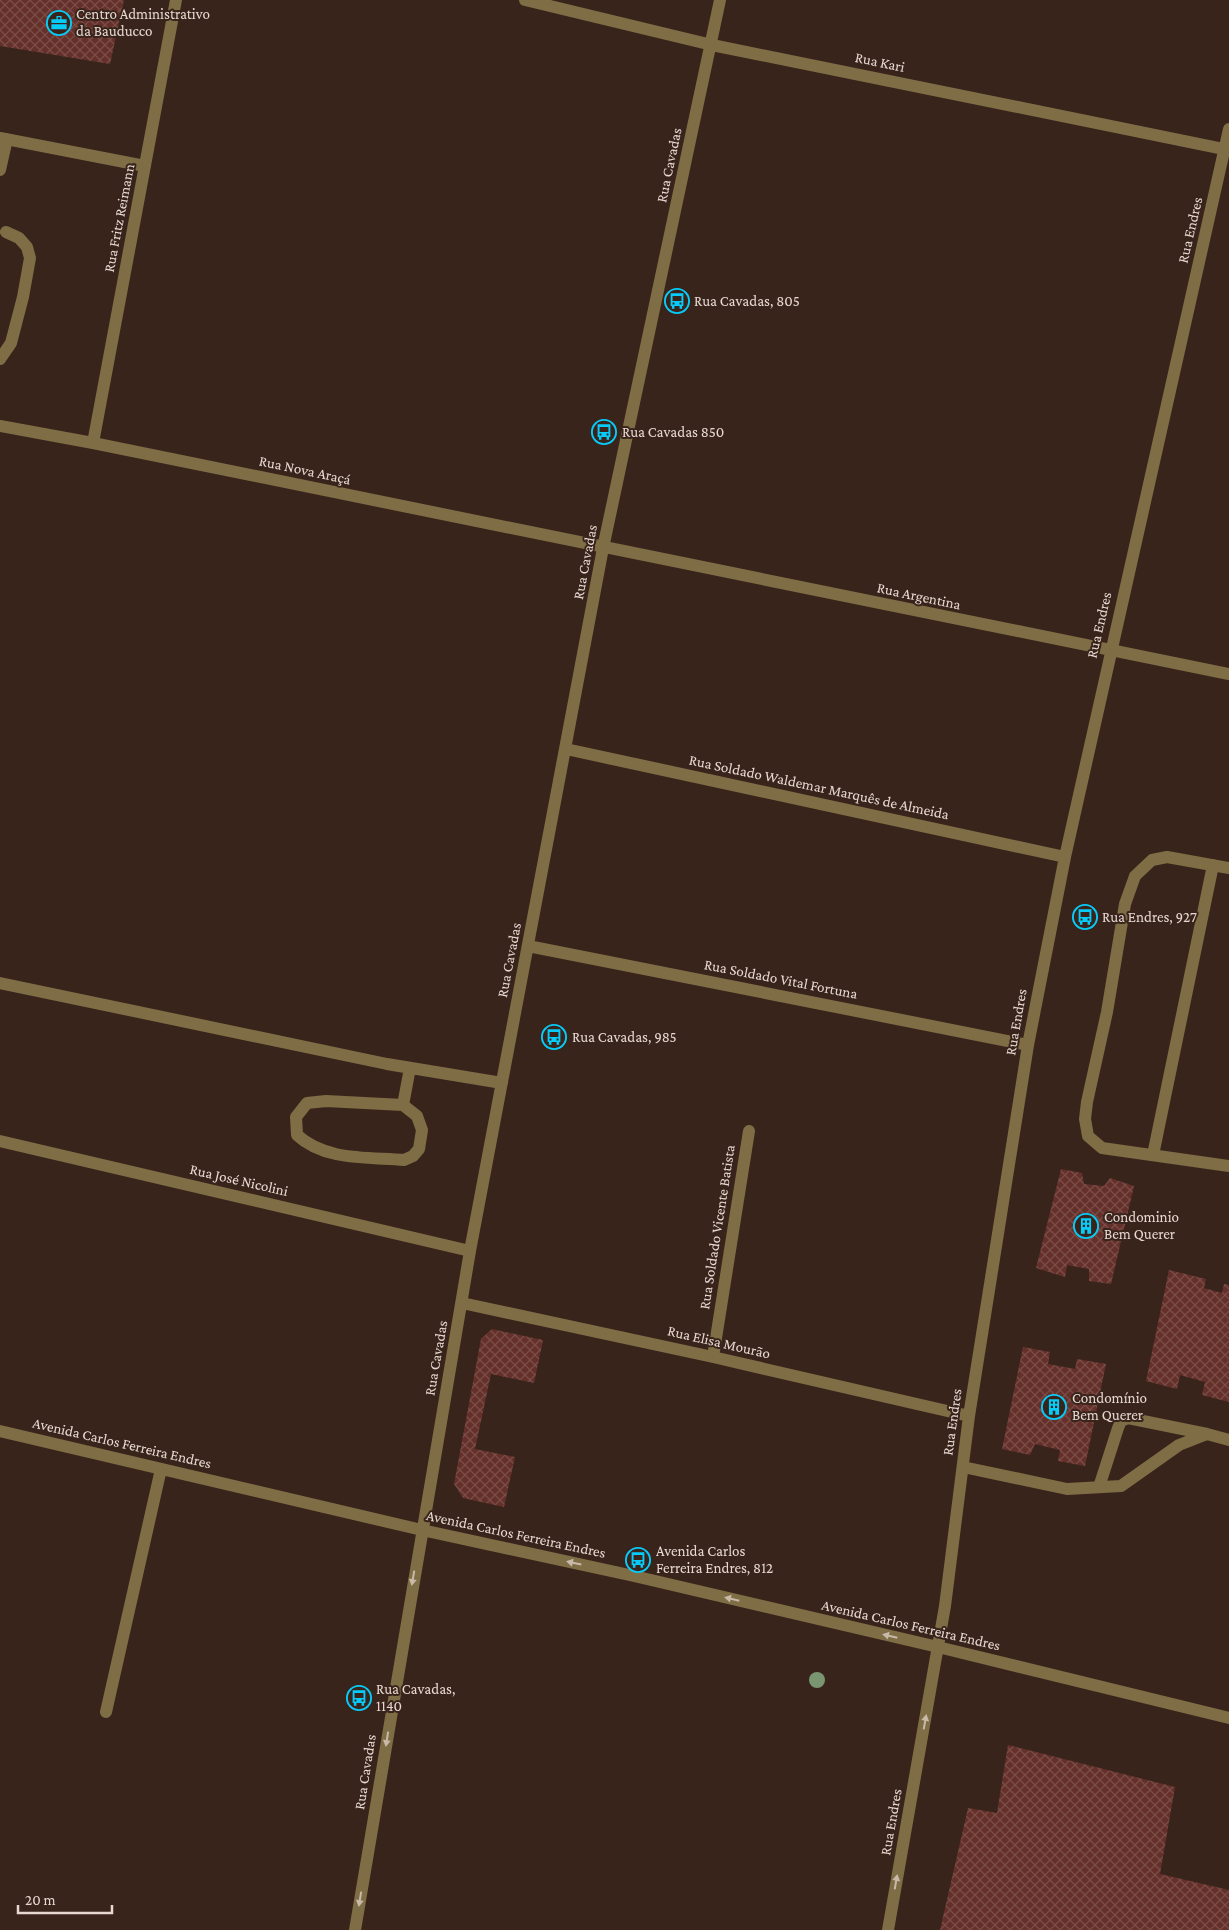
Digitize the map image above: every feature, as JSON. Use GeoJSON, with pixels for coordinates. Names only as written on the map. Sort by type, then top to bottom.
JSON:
{"type":"FeatureCollection","features":[{"type":"Feature","properties":{"kind":"street","name":"Rua Fritz Reimann"},"geometry":{"type":"LineString","coordinates":[[93,443],[176,0]]}},
{"type":"Feature","properties":{"kind":"street","name":"Rua Kari"},"geometry":{"type":"LineString","coordinates":[[525,0],[712,44],[1227,149]]}},
{"type":"Feature","properties":{"kind":"street","name":"Rua Cavadas"},"geometry":{"type":"LineString","coordinates":[[355,1930],[470,1251],[603,548],[720,0]]}},
{"type":"Feature","properties":{"kind":"street","name":"Rua Endres"},"geometry":{"type":"LineString","coordinates":[[888,1930],[945,1606],[969,1416],[1028,1045],[1065,857],[1110,651],[1227,149],[1229,129]]}},
{"type":"Feature","properties":{"kind":"street"},"geometry":{"type":"LineString","coordinates":[[0,170],[4,138],[145,166]]}},
{"type":"Feature","properties":{"kind":"street"},"geometry":{"type":"LineString","coordinates":[[0,359],[11,343],[25,288],[30,258],[27,247],[19,238],[6,232]]}},
{"type":"Feature","properties":{"kind":"street","name":"Rua Nova Araçá"},"geometry":{"type":"LineString","coordinates":[[0,426],[93,443],[603,548]]}},
{"type":"Feature","properties":{"kind":"street","name":"Rua Argentina"},"geometry":{"type":"LineString","coordinates":[[603,548],[1229,674]]}},
{"type":"Feature","properties":{"kind":"street","name":"Rua Soldado Waldemar Marquês de Almeida"},"geometry":{"type":"LineString","coordinates":[[566,749],[1065,857]]}},
{"type":"Feature","properties":{"kind":"street"},"geometry":{"type":"LineString","coordinates":[[1229,868],[1167,857],[1152,860],[1135,876],[1125,904],[1107,1012],[1085,1119],[1088,1136],[1102,1148],[1229,1166]]}},
{"type":"Feature","properties":{"kind":"street"},"geometry":{"type":"LineString","coordinates":[[1153,1155],[1213,865]]}},
{"type":"Feature","properties":{"kind":"street","name":"Rua Soldado Vital Fortuna"},"geometry":{"type":"LineString","coordinates":[[528,946],[1028,1045]]}},
{"type":"Feature","properties":{"kind":"street"},"geometry":{"type":"LineString","coordinates":[[0,983],[410,1068],[502,1084]]}},
{"type":"Feature","properties":{"kind":"street"},"geometry":{"type":"LineString","coordinates":[[404,1105],[410,1068]]}},
{"type":"Feature","properties":{"kind":"street"},"geometry":{"type":"LineString","coordinates":[[326,1100],[404,1105],[417,1116],[422,1130],[419,1149],[414,1156],[404,1160],[340,1156],[307,1144],[297,1135],[296,1117],[307,1103],[326,1100]]}},
{"type":"Feature","properties":{"kind":"street","name":"Rua Soldado Vicente Batista"},"geometry":{"type":"LineString","coordinates":[[713,1357],[749,1131]]}},
{"type":"Feature","properties":{"kind":"street","name":"Rua José Nicolini"},"geometry":{"type":"LineString","coordinates":[[0,1141],[470,1251]]}},
{"type":"Feature","properties":{"kind":"street","name":"Rua Elisa Mourão"},"geometry":{"type":"LineString","coordinates":[[462,1303],[713,1357],[969,1416]]}},
{"type":"Feature","properties":{"kind":"street"},"geometry":{"type":"LineString","coordinates":[[1099,1487],[1118,1428],[1121,1421],[1128,1418],[1229,1440]]}},
{"type":"Feature","properties":{"kind":"street","name":"Avenida Carlos Ferreira Endres"},"geometry":{"type":"LineString","coordinates":[[0,1431],[422,1530],[643,1578],[1229,1718]]}},
{"type":"Feature","properties":{"kind":"street"},"geometry":{"type":"LineString","coordinates":[[962,1467],[1067,1489],[1121,1486],[1179,1445],[1207,1434]]}},
{"type":"Feature","properties":{"kind":"street"},"geometry":{"type":"LineString","coordinates":[[106,1712],[161,1469]]}},
{"type":"Feature","properties":{"kind":"building","name":"Centro Administrativo da Bauducco"},"geometry":{"type":"Polygon","coordinates":[[[0,0],[124,0],[110,64],[0,46],[0,0]]]}},
{"type":"Feature","properties":{"kind":"building","name":"Condominio Bem Querer"},"geometry":{"type":"Polygon","coordinates":[[[1061,1169],[1082,1173],[1084,1184],[1104,1186],[1110,1178],[1134,1186],[1111,1284],[1089,1281],[1089,1269],[1067,1265],[1065,1277],[1036,1268],[1061,1169]]]}},
{"type":"Feature","properties":{"kind":"building","name":"Condomínio Bem Querer"},"geometry":{"type":"Polygon","coordinates":[[[1169,1270],[1206,1279],[1204,1288],[1222,1293],[1224,1284],[1229,1285],[1229,1402],[1202,1395],[1205,1382],[1180,1375],[1177,1389],[1146,1381],[1169,1270]]]}},
{"type":"Feature","properties":{"kind":"building"},"geometry":{"type":"Polygon","coordinates":[[[492,1329],[543,1340],[534,1383],[491,1374],[475,1449],[515,1457],[504,1507],[463,1498],[454,1484],[481,1339],[492,1329]]]}},
{"type":"Feature","properties":{"kind":"building","name":"Condomínio Bem Querer"},"geometry":{"type":"Polygon","coordinates":[[[1023,1347],[1050,1352],[1048,1364],[1075,1369],[1077,1359],[1106,1364],[1085,1466],[1058,1461],[1060,1450],[1035,1444],[1030,1455],[1002,1449],[1023,1347]]]}},
{"type":"Feature","properties":{"kind":"building"},"geometry":{"type":"Polygon","coordinates":[[[1008,1745],[1175,1787],[1160,1874],[1229,1890],[1229,1930],[940,1930],[968,1808],[997,1813],[1008,1745]]]}},
{"type":"Feature","properties":{"kind":"place","name":"Centro Administrativo da Bauducco"},"geometry":{"type":"Point","coordinates":[59,23]}},
{"type":"Feature","properties":{"kind":"place","name":"Rua Cavadas, 805"},"geometry":{"type":"Point","coordinates":[677,301]}},
{"type":"Feature","properties":{"kind":"place","name":"Rua Cavadas 850"},"geometry":{"type":"Point","coordinates":[604,432]}},
{"type":"Feature","properties":{"kind":"place","name":"Rua Endres, 927"},"geometry":{"type":"Point","coordinates":[1085,917]}},
{"type":"Feature","properties":{"kind":"place","name":"Rua Cavadas, 985"},"geometry":{"type":"Point","coordinates":[554,1037]}},
{"type":"Feature","properties":{"kind":"place","name":"Condominio Bem Querer"},"geometry":{"type":"Point","coordinates":[1086,1226]}},
{"type":"Feature","properties":{"kind":"place","name":"Condomínio Bem Querer"},"geometry":{"type":"Point","coordinates":[1054,1407]}},
{"type":"Feature","properties":{"kind":"place","name":"Avenida Carlos Ferreira Endres, 812"},"geometry":{"type":"Point","coordinates":[638,1560]}},
{"type":"Feature","properties":{"kind":"place","name":"Rua Cavadas, 1140"},"geometry":{"type":"Point","coordinates":[359,1698]}}]}
